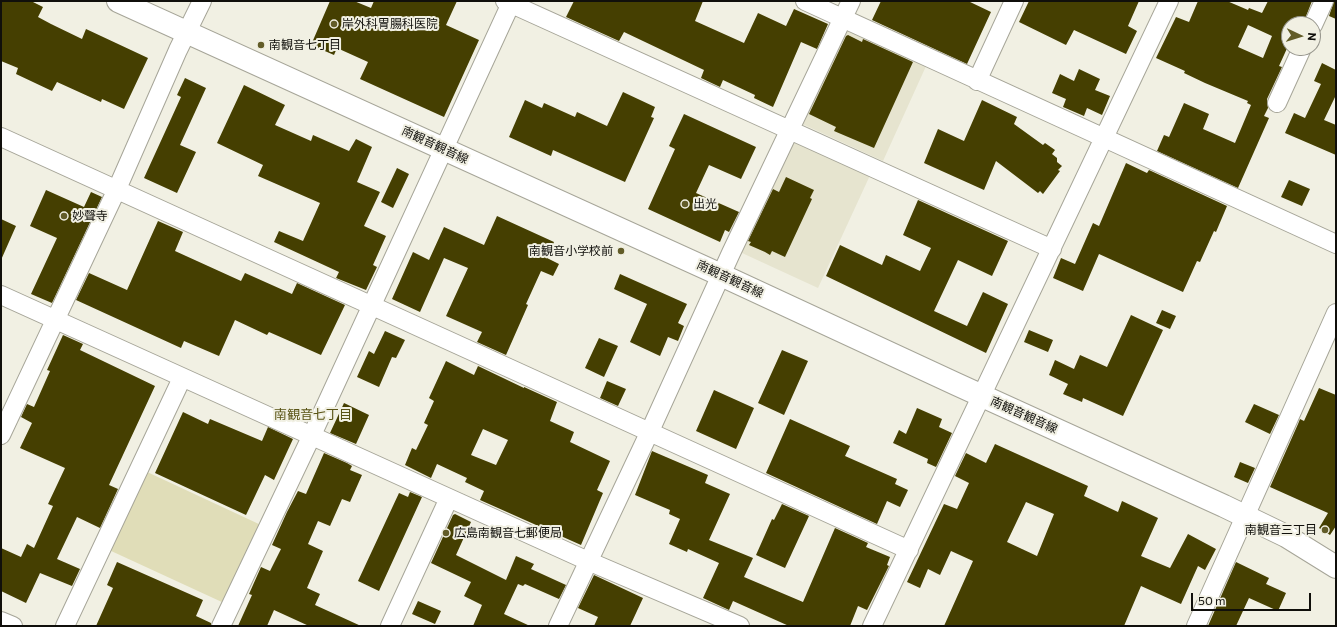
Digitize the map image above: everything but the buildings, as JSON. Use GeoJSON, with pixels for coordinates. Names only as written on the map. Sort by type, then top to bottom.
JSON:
{"type":"FeatureCollection","features":[{"type":"Feature","properties":{"kind":"main road","name":"南観音観音線"},"geometry":{"type":"LineString","coordinates":[[118,1],[721,274],[982,396],[1245,516],[1286,536],[1336,567]]}},
{"type":"Feature","properties":{"kind":"street"},"geometry":{"type":"LineString","coordinates":[[1,435],[54,320],[117,190],[202,1]]}},
{"type":"Feature","properties":{"kind":"street"},"geometry":{"type":"LineString","coordinates":[[805,1],[1336,244]]}},
{"type":"Feature","properties":{"kind":"street"},"geometry":{"type":"LineString","coordinates":[[558,626],[650,431],[721,274],[851,1]]}},
{"type":"Feature","properties":{"kind":"street"},"geometry":{"type":"LineString","coordinates":[[977,81],[1014,1]]}},
{"type":"Feature","properties":{"kind":"street"},"geometry":{"type":"LineString","coordinates":[[872,626],[1170,1]]}},
{"type":"Feature","properties":{"kind":"street"},"geometry":{"type":"LineString","coordinates":[[1317,16],[1324,1]]}},
{"type":"Feature","properties":{"kind":"street"},"geometry":{"type":"LineString","coordinates":[[221,626],[312,435],[509,2],[789,131],[1052,249]]}},
{"type":"Feature","properties":{"kind":"street"},"geometry":{"type":"LineString","coordinates":[[1277,103],[1298,56]]}},
{"type":"Feature","properties":{"kind":"street"},"geometry":{"type":"LineString","coordinates":[[1,137],[909,550]]}},
{"type":"Feature","properties":{"kind":"street"},"geometry":{"type":"LineString","coordinates":[[1,295],[182,378],[312,435],[716,621],[740,626]]}},
{"type":"Feature","properties":{"kind":"street"},"geometry":{"type":"LineString","coordinates":[[1196,626],[1245,516],[1330,341],[1336,313]]}},
{"type":"Feature","properties":{"kind":"street"},"geometry":{"type":"LineString","coordinates":[[65,626],[182,378]]}},
{"type":"Feature","properties":{"kind":"street"},"geometry":{"type":"LineString","coordinates":[[390,626],[449,498]]}},
{"type":"Feature","properties":{"kind":"street"},"geometry":{"type":"LineString","coordinates":[[1,620],[13,626]]}},
{"type":"Feature","properties":{"kind":"shaded area"},"geometry":{"type":"Polygon","coordinates":[[[842,25],[927,64],[883,161],[798,122],[842,25]]]}},
{"type":"Feature","properties":{"kind":"shaded area"},"geometry":{"type":"Polygon","coordinates":[[[788,139],[872,171],[818,288],[742,253],[739,246],[788,139]]]}},
{"type":"Feature","properties":{"kind":"shaded area"},"geometry":{"type":"Polygon","coordinates":[[[145,471],[261,525],[224,603],[109,550],[145,471]]]}},
{"type":"Feature","properties":{"kind":"place","name":"岸外科胃腸科医院"},"geometry":{"type":"Point","coordinates":[334,24]}},
{"type":"Feature","properties":{"kind":"place","name":"南観音七丁目"},"geometry":{"type":"Point","coordinates":[261,45]}},
{"type":"Feature","properties":{"kind":"place","name":"出光"},"geometry":{"type":"Point","coordinates":[685,204]}},
{"type":"Feature","properties":{"kind":"place","name":"妙聲寺"},"geometry":{"type":"Point","coordinates":[64,216]}},
{"type":"Feature","properties":{"kind":"place","name":"南観音小学校前"},"geometry":{"type":"Point","coordinates":[621,251]}},
{"type":"Feature","properties":{"kind":"place","name":"南観音三丁目"},"geometry":{"type":"Point","coordinates":[1325,530]}},
{"type":"Feature","properties":{"kind":"place","name":"広島南観音七郵便局"},"geometry":{"type":"Point","coordinates":[446,533]}},
{"type":"Feature","properties":{"kind":"district","name":"南観音七丁目"},"geometry":{"type":"Point","coordinates":[313,415]}}]}
